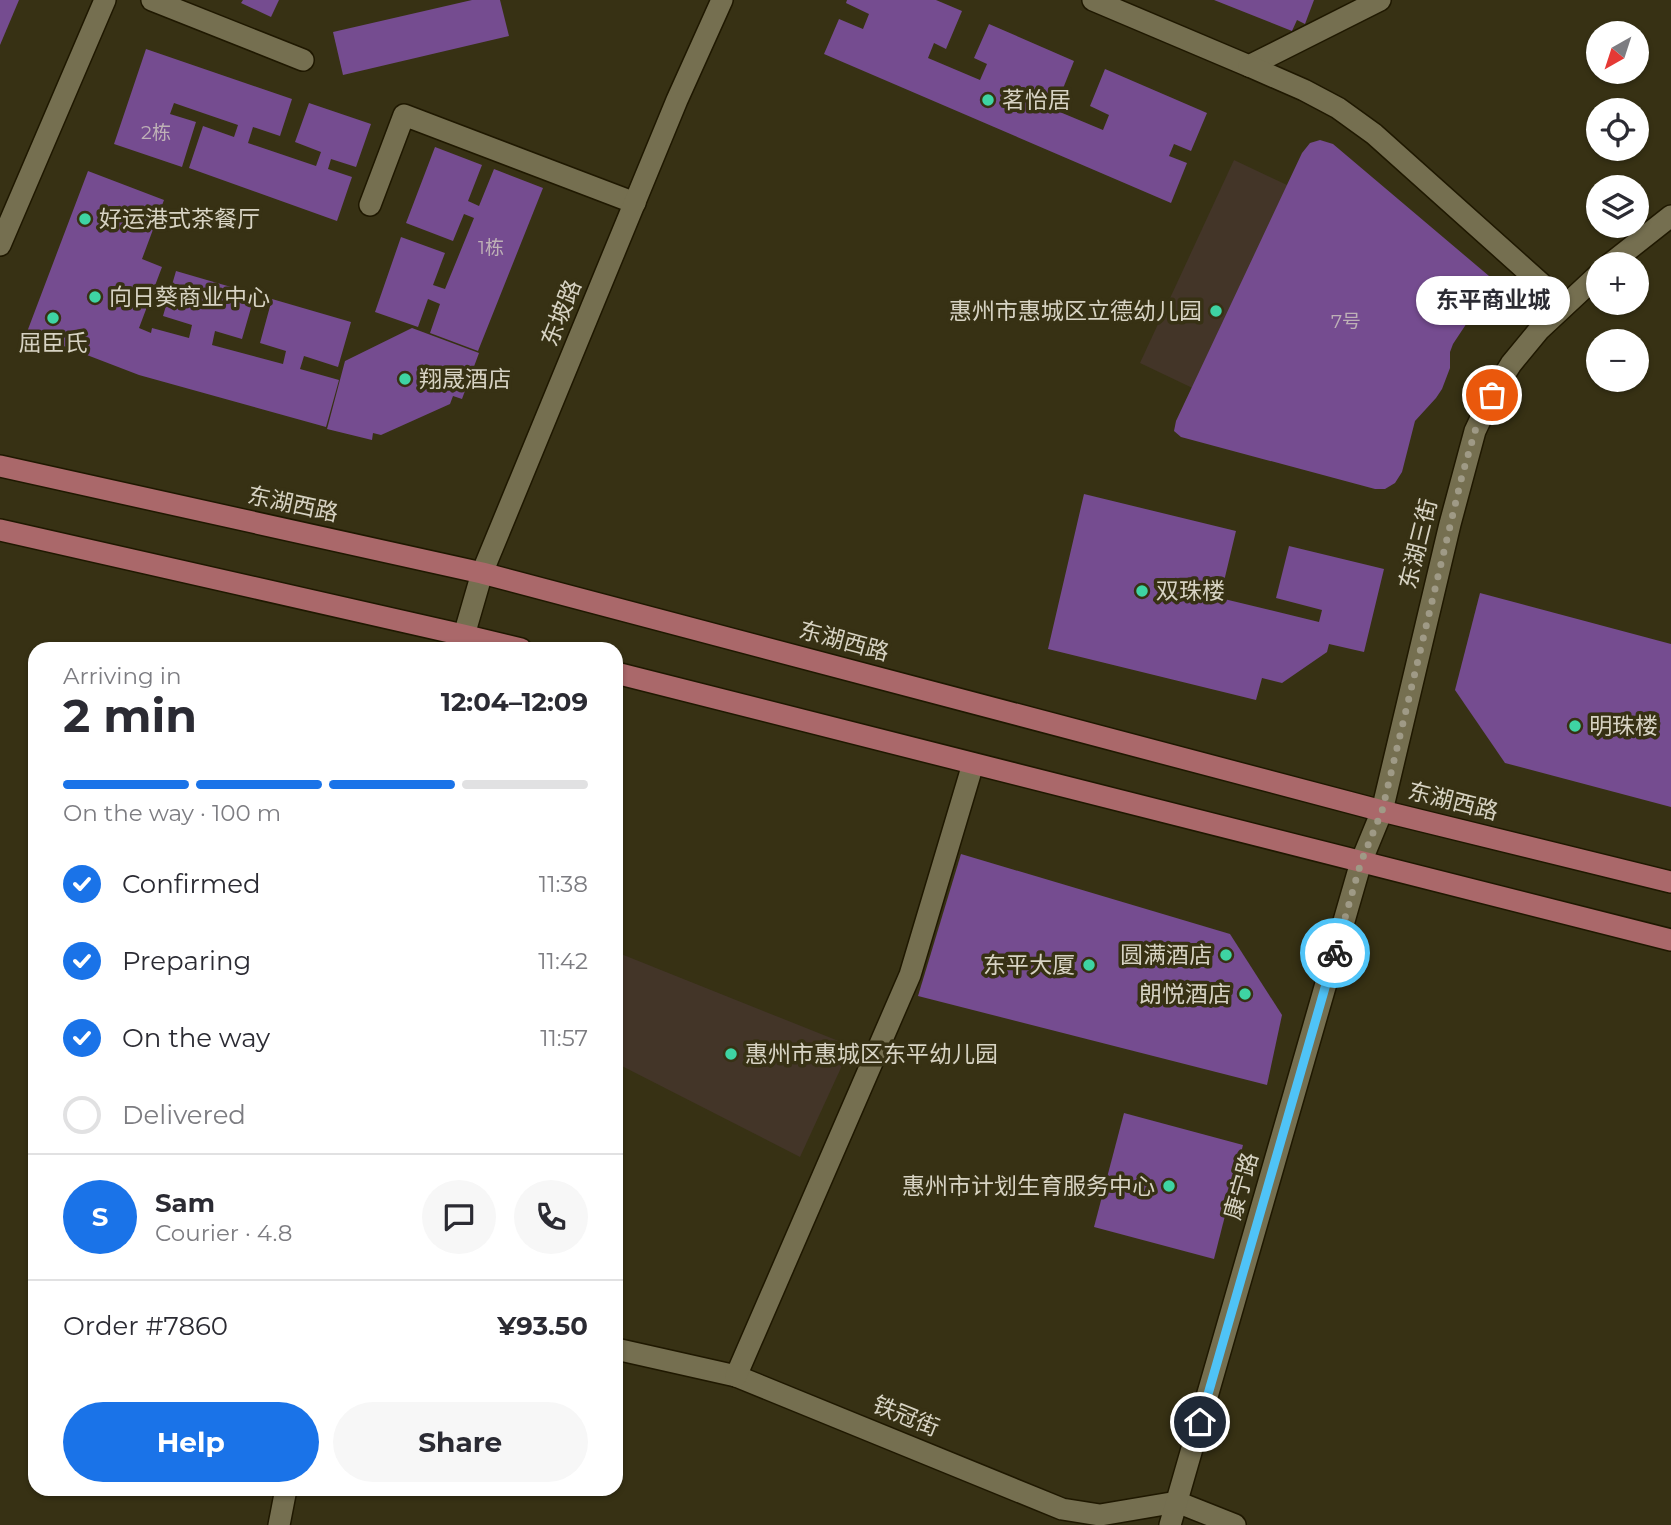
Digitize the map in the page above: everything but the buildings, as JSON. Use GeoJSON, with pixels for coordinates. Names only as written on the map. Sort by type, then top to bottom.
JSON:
{"type":"FeatureCollection","features":[{"type":"Feature","properties":{"kind":"main road","name":"东湖西路"},"geometry":{"type":"LineString","coordinates":[[0,466],[482,573],[1382,811],[1671,882]]}},
{"type":"Feature","properties":{"kind":"main road"},"geometry":{"type":"LineString","coordinates":[[0,530],[462,642]]}},
{"type":"Feature","properties":{"kind":"main road"},"geometry":{"type":"LineString","coordinates":[[623,675],[1671,940]]}},
{"type":"Feature","properties":{"kind":"street"},"geometry":{"type":"LineString","coordinates":[[0,245],[105,0]]}},
{"type":"Feature","properties":{"kind":"street"},"geometry":{"type":"LineString","coordinates":[[152,0],[303,60]]}},
{"type":"Feature","properties":{"kind":"street","name":"东坡路"},"geometry":{"type":"LineString","coordinates":[[462,642],[482,573],[722,0]]}},
{"type":"Feature","properties":{"kind":"street"},"geometry":{"type":"LineString","coordinates":[[1093,0],[1304,90],[1338,108],[1374,134],[1565,305]]}},
{"type":"Feature","properties":{"kind":"street"},"geometry":{"type":"LineString","coordinates":[[1249,66],[1380,0]]}},
{"type":"Feature","properties":{"kind":"street"},"geometry":{"type":"LineString","coordinates":[[370,205],[404,115],[635,203]]}},
{"type":"Feature","properties":{"kind":"street"},"geometry":{"type":"LineString","coordinates":[[1625,252],[1671,216]]}},
{"type":"Feature","properties":{"kind":"street","name":"东湖三街"},"geometry":{"type":"LineString","coordinates":[[1361,862],[1382,811],[1450,524],[1475,431],[1511,364],[1539,330],[1586,286]]}},
{"type":"Feature","properties":{"kind":"street"},"geometry":{"type":"LineString","coordinates":[[736,1376],[910,975],[973,764]]}},
{"type":"Feature","properties":{"kind":"street","name":"康宁路"},"geometry":{"type":"LineString","coordinates":[[1170,1525],[1361,862]]}},
{"type":"Feature","properties":{"kind":"street","name":"铁冠街"},"geometry":{"type":"LineString","coordinates":[[623,1351],[736,1376],[1062,1509],[1100,1515],[1177,1502]]}},
{"type":"Feature","properties":{"kind":"street"},"geometry":{"type":"LineString","coordinates":[[279,1525],[285,1496]]}},
{"type":"Feature","properties":{"kind":"street"},"geometry":{"type":"LineString","coordinates":[[1177,1502],[1235,1525]]}},
{"type":"Feature","properties":{"kind":"shaded area","name":"惠州市惠城区立德幼儿园"},"geometry":{"type":"Polygon","coordinates":[[[1234,160],[1319,200],[1224,403],[1140,363],[1234,160]]]}},
{"type":"Feature","properties":{"kind":"shaded area","name":"惠州市惠城区东平幼儿园"},"geometry":{"type":"Polygon","coordinates":[[[623,955],[851,1046],[800,1157],[623,1067],[623,955]]]}},
{"type":"Feature","properties":{"kind":"way so far"},"geometry":{"type":"LineString","coordinates":[[1335,953],[1361,862],[1382,811],[1462,476],[1475,431],[1492,395]]}},
{"type":"Feature","properties":{"kind":"place","name":"茗怡居"},"geometry":{"type":"Point","coordinates":[988,100]}},
{"type":"Feature","properties":{"kind":"place","name":"好运港式茶餐厅"},"geometry":{"type":"Point","coordinates":[85,219]}},
{"type":"Feature","properties":{"kind":"place","name":"向日葵商业中心"},"geometry":{"type":"Point","coordinates":[95,297]}},
{"type":"Feature","properties":{"kind":"place","name":"惠州市惠城区立德幼儿园"},"geometry":{"type":"Point","coordinates":[1216,311]}},
{"type":"Feature","properties":{"kind":"place","name":"屈臣氏"},"geometry":{"type":"Point","coordinates":[53,318]}},
{"type":"Feature","properties":{"kind":"place","name":"翔晟酒店"},"geometry":{"type":"Point","coordinates":[405,379]}},
{"type":"Feature","properties":{"kind":"place","name":"东平商业城"},"geometry":{"type":"Point","coordinates":[1492,395]}},
{"type":"Feature","properties":{"kind":"place","name":"双珠楼"},"geometry":{"type":"Point","coordinates":[1142,591]}},
{"type":"Feature","properties":{"kind":"place","name":"明珠楼"},"geometry":{"type":"Point","coordinates":[1575,726]}},
{"type":"Feature","properties":{"kind":"place","name":"圆满酒店"},"geometry":{"type":"Point","coordinates":[1226,955]}},
{"type":"Feature","properties":{"kind":"place","name":"东平大厦"},"geometry":{"type":"Point","coordinates":[1089,965]}},
{"type":"Feature","properties":{"kind":"place","name":"朗悦酒店"},"geometry":{"type":"Point","coordinates":[1245,994]}},
{"type":"Feature","properties":{"kind":"place","name":"惠州市惠城区东平幼儿园"},"geometry":{"type":"Point","coordinates":[731,1054]}},
{"type":"Feature","properties":{"kind":"place","name":"惠州市计划生育服务中心"},"geometry":{"type":"Point","coordinates":[1169,1186]}},
{"type":"Feature","properties":{"kind":"route"},"geometry":{"type":"LineString","coordinates":[[1200,1422],[1335,953]]}}]}
